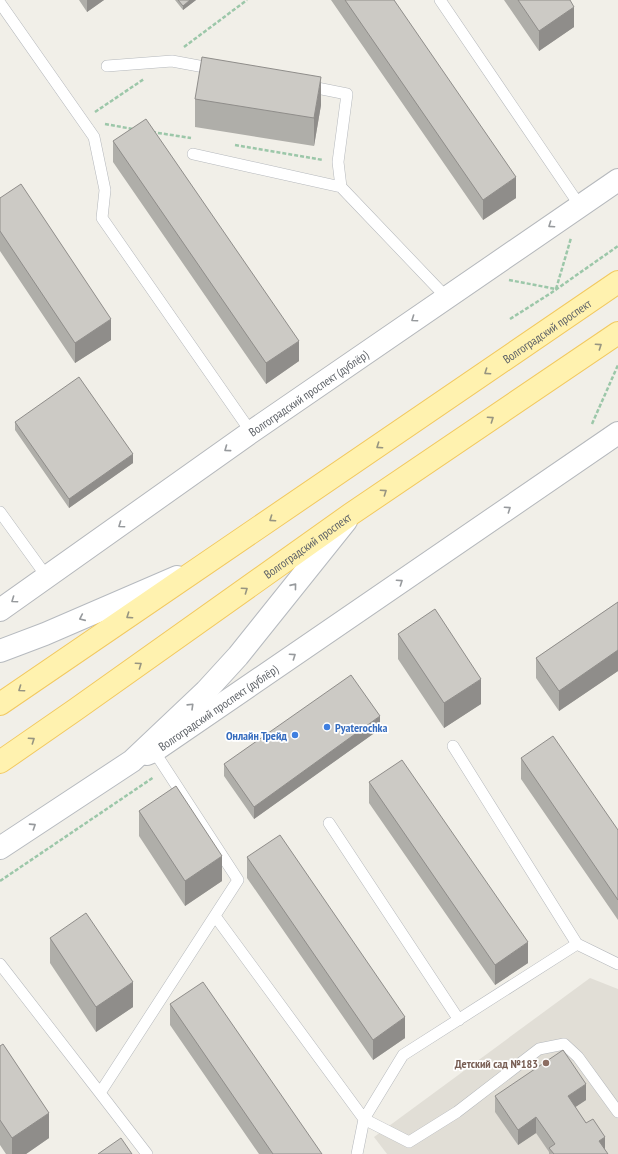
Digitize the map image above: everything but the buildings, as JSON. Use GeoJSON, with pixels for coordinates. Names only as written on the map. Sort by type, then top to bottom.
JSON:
{"type":"FeatureCollection","features":[{"type":"Feature","properties":{"kind":"main road","name":"Волгоградский проспект"},"geometry":{"type":"LineString","coordinates":[[0,704],[618,282]]}},
{"type":"Feature","properties":{"kind":"main road","name":"Волгоградский проспект"},"geometry":{"type":"LineString","coordinates":[[0,762],[351,514],[618,333]]}},
{"type":"Feature","properties":{"kind":"street","name":"Волгоградский проспект (дублёр)"},"geometry":{"type":"LineString","coordinates":[[0,610],[251,432],[618,180]]}},
{"type":"Feature","properties":{"kind":"street","name":"Волгоградский проспект (дублёр)"},"geometry":{"type":"LineString","coordinates":[[0,848],[132,761],[154,751],[618,433]]}},
{"type":"Feature","properties":{"kind":"street","name":"Волгоградский проспект (дублёр)"},"geometry":{"type":"LineString","coordinates":[[132,761],[206,691],[238,656],[351,514]]}},
{"type":"Feature","properties":{"kind":"street"},"geometry":{"type":"LineString","coordinates":[[0,651],[45,634],[207,563]]}},
{"type":"Feature","properties":{"kind":"lane"},"geometry":{"type":"LineString","coordinates":[[440,0],[580,206]]}},
{"type":"Feature","properties":{"kind":"lane"},"geometry":{"type":"LineString","coordinates":[[0,3],[94,136],[105,190],[102,218],[251,432]]}},
{"type":"Feature","properties":{"kind":"lane"},"geometry":{"type":"LineString","coordinates":[[107,66],[172,61],[225,71]]}},
{"type":"Feature","properties":{"kind":"lane"},"geometry":{"type":"LineString","coordinates":[[294,84],[347,94],[338,162],[340,187]]}},
{"type":"Feature","properties":{"kind":"lane"},"geometry":{"type":"LineString","coordinates":[[193,154],[340,187],[446,297]]}},
{"type":"Feature","properties":{"kind":"lane"},"geometry":{"type":"LineString","coordinates":[[0,512],[47,577]]}},
{"type":"Feature","properties":{"kind":"lane"},"geometry":{"type":"LineString","coordinates":[[453,746],[577,944],[618,964]]}},
{"type":"Feature","properties":{"kind":"lane"},"geometry":{"type":"LineString","coordinates":[[100,1093],[238,880],[154,751]]}},
{"type":"Feature","properties":{"kind":"lane"},"geometry":{"type":"LineString","coordinates":[[329,823],[459,1020]]}},
{"type":"Feature","properties":{"kind":"lane"},"geometry":{"type":"LineString","coordinates":[[214,916],[364,1119],[409,1142],[457,1112],[539,1050],[564,1044],[578,1057],[618,1112]]}},
{"type":"Feature","properties":{"kind":"lane"},"geometry":{"type":"LineString","coordinates":[[357,1154],[364,1119],[403,1055],[577,944]]}},
{"type":"Feature","properties":{"kind":"lane"},"geometry":{"type":"LineString","coordinates":[[0,964],[147,1154]]}},
{"type":"Feature","properties":{"kind":"path"},"geometry":{"type":"LineString","coordinates":[[556,289],[573,232]]}},
{"type":"Feature","properties":{"kind":"path"},"geometry":{"type":"LineString","coordinates":[[510,319],[618,246]]}},
{"type":"Feature","properties":{"kind":"path"},"geometry":{"type":"LineString","coordinates":[[507,280],[556,289]]}},
{"type":"Feature","properties":{"kind":"path"},"geometry":{"type":"LineString","coordinates":[[591,427],[618,366]]}},
{"type":"Feature","properties":{"kind":"shaded area","name":"Детский сад №183"},"geometry":{"type":"Polygon","coordinates":[[[590,978],[618,989],[618,1154],[387,1154],[374,1137],[590,978]]]}},
{"type":"Feature","properties":{"kind":"place","name":"Pyaterochka"},"geometry":{"type":"Point","coordinates":[327,727]}},
{"type":"Feature","properties":{"kind":"place","name":"Онлайн Трейд"},"geometry":{"type":"Point","coordinates":[295,735]}},
{"type":"Feature","properties":{"kind":"place","name":"Детский сад №183"},"geometry":{"type":"Point","coordinates":[546,1063]}}]}
